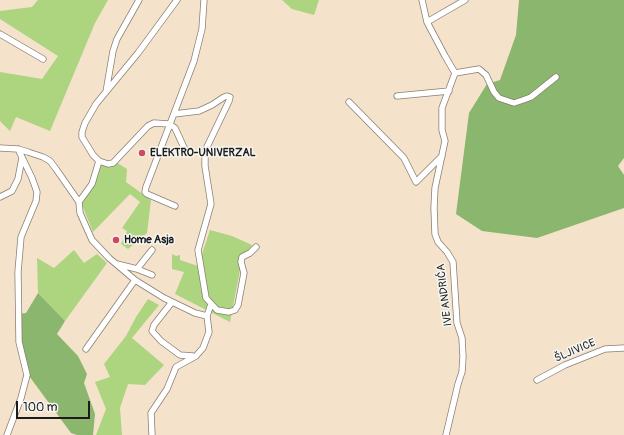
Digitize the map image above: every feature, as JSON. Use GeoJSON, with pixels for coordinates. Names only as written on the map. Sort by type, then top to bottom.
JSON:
{"type":"FeatureCollection","features":[{"type":"Feature","properties":{"kind":"street"},"geometry":{"type":"LineString","coordinates":[[106,92],[115,45],[139,0]]}},
{"type":"Feature","properties":{"kind":"street"},"geometry":{"type":"LineString","coordinates":[[177,0],[138,53],[96,104],[82,132],[82,137],[93,155],[100,161],[108,164],[113,163],[150,124],[169,124],[175,128],[186,152]]}},
{"type":"Feature","properties":{"kind":"street"},"geometry":{"type":"LineString","coordinates":[[422,0],[427,22],[455,73],[479,69],[486,75],[494,92],[499,98],[514,103],[531,97],[556,77]]}},
{"type":"Feature","properties":{"kind":"street"},"geometry":{"type":"LineString","coordinates":[[427,22],[465,0]]}},
{"type":"Feature","properties":{"kind":"street"},"geometry":{"type":"LineString","coordinates":[[175,206],[145,192],[169,124],[194,61],[202,29],[204,1]]}},
{"type":"Feature","properties":{"kind":"street"},"geometry":{"type":"LineString","coordinates":[[0,34],[43,60]]}},
{"type":"Feature","properties":{"kind":"street","name":"IVE ANDRIĆA"},"geometry":{"type":"LineString","coordinates":[[446,435],[462,372],[462,338],[457,323],[453,262],[438,242],[435,234],[434,208],[435,188],[444,141],[442,130],[442,108],[455,73]]}},
{"type":"Feature","properties":{"kind":"street"},"geometry":{"type":"LineString","coordinates":[[398,96],[448,91]]}},
{"type":"Feature","properties":{"kind":"street"},"geometry":{"type":"LineString","coordinates":[[174,114],[199,111],[224,97],[230,97],[204,154],[211,204],[198,250],[206,298],[217,310],[229,312],[235,310],[238,305],[243,282],[242,257],[250,253],[256,247]]}},
{"type":"Feature","properties":{"kind":"street"},"geometry":{"type":"LineString","coordinates":[[348,102],[394,146],[404,158],[416,182],[442,156]]}},
{"type":"Feature","properties":{"kind":"street"},"geometry":{"type":"LineString","coordinates":[[0,148],[18,149],[43,157],[50,162],[79,202],[80,213],[92,240],[115,263],[135,280],[172,302],[207,316]]}},
{"type":"Feature","properties":{"kind":"street"},"geometry":{"type":"LineString","coordinates":[[7,435],[21,398],[27,375],[19,342],[18,272],[21,237],[36,201],[37,192],[18,149]]}},
{"type":"Feature","properties":{"kind":"street"},"geometry":{"type":"LineString","coordinates":[[0,197],[12,191],[18,179],[22,158]]}},
{"type":"Feature","properties":{"kind":"street"},"geometry":{"type":"LineString","coordinates":[[79,202],[92,184],[100,161]]}},
{"type":"Feature","properties":{"kind":"street"},"geometry":{"type":"LineString","coordinates":[[138,269],[152,250]]}},
{"type":"Feature","properties":{"kind":"street"},"geometry":{"type":"LineString","coordinates":[[115,263],[138,269],[152,275]]}},
{"type":"Feature","properties":{"kind":"street"},"geometry":{"type":"LineString","coordinates":[[86,349],[135,280]]}},
{"type":"Feature","properties":{"kind":"street"},"geometry":{"type":"LineString","coordinates":[[172,302],[154,325],[152,331],[161,341],[180,355],[196,356]]}},
{"type":"Feature","properties":{"kind":"street"},"geometry":{"type":"LineString","coordinates":[[152,435],[151,419],[153,409],[167,389],[176,367],[196,356],[203,348],[209,332],[207,316],[211,304]]}},
{"type":"Feature","properties":{"kind":"street","name":"ŠLJIVICE"},"geometry":{"type":"LineString","coordinates":[[537,380],[565,365],[605,349],[624,348]]}},
{"type":"Feature","properties":{"kind":"green space"},"geometry":{"type":"Polygon","coordinates":[[[38,0],[108,0],[95,23],[50,131],[16,117],[10,131],[0,121],[0,72],[42,79],[58,56],[0,19],[0,11],[32,7],[38,0]]]}},
{"type":"Feature","properties":{"kind":"green space"},"geometry":{"type":"Polygon","coordinates":[[[282,0],[319,0],[314,15],[292,9],[282,0]]]}},
{"type":"Feature","properties":{"kind":"green space"},"geometry":{"type":"Polygon","coordinates":[[[519,0],[624,0],[624,158],[618,166],[624,175],[624,208],[537,238],[482,231],[456,214],[469,113],[487,84],[500,80],[516,35],[519,0]]]}},
{"type":"Feature","properties":{"kind":"green space"},"geometry":{"type":"Polygon","coordinates":[[[116,162],[127,169],[126,182],[151,200],[147,233],[128,249],[121,244],[127,231],[122,228],[140,202],[130,194],[93,232],[80,200],[92,184],[97,165],[116,162]]]}},
{"type":"Feature","properties":{"kind":"green space"},"geometry":{"type":"Polygon","coordinates":[[[210,230],[232,236],[252,245],[242,260],[230,322],[175,294],[184,272],[172,269],[172,254],[176,256],[180,255],[180,260],[198,266],[210,230]]]}},
{"type":"Feature","properties":{"kind":"green space"},"geometry":{"type":"Polygon","coordinates":[[[74,250],[84,263],[97,254],[107,263],[65,321],[38,293],[37,258],[54,268],[74,250]]]}},
{"type":"Feature","properties":{"kind":"green space"},"geometry":{"type":"Polygon","coordinates":[[[38,293],[65,321],[57,334],[78,356],[87,374],[84,383],[95,414],[93,435],[77,435],[71,433],[21,365],[17,314],[26,313],[38,293]]]}},
{"type":"Feature","properties":{"kind":"green space"},"geometry":{"type":"Polygon","coordinates":[[[148,299],[159,305],[132,338],[164,365],[145,385],[128,384],[120,408],[122,435],[96,435],[106,409],[95,382],[110,377],[104,364],[126,336],[148,299]]]}},
{"type":"Feature","properties":{"kind":"place","name":"ELEKTRO-UNIVERZAL"},"geometry":{"type":"Point","coordinates":[142,153]}},
{"type":"Feature","properties":{"kind":"place","name":"Home Asja"},"geometry":{"type":"Point","coordinates":[116,240]}}]}
